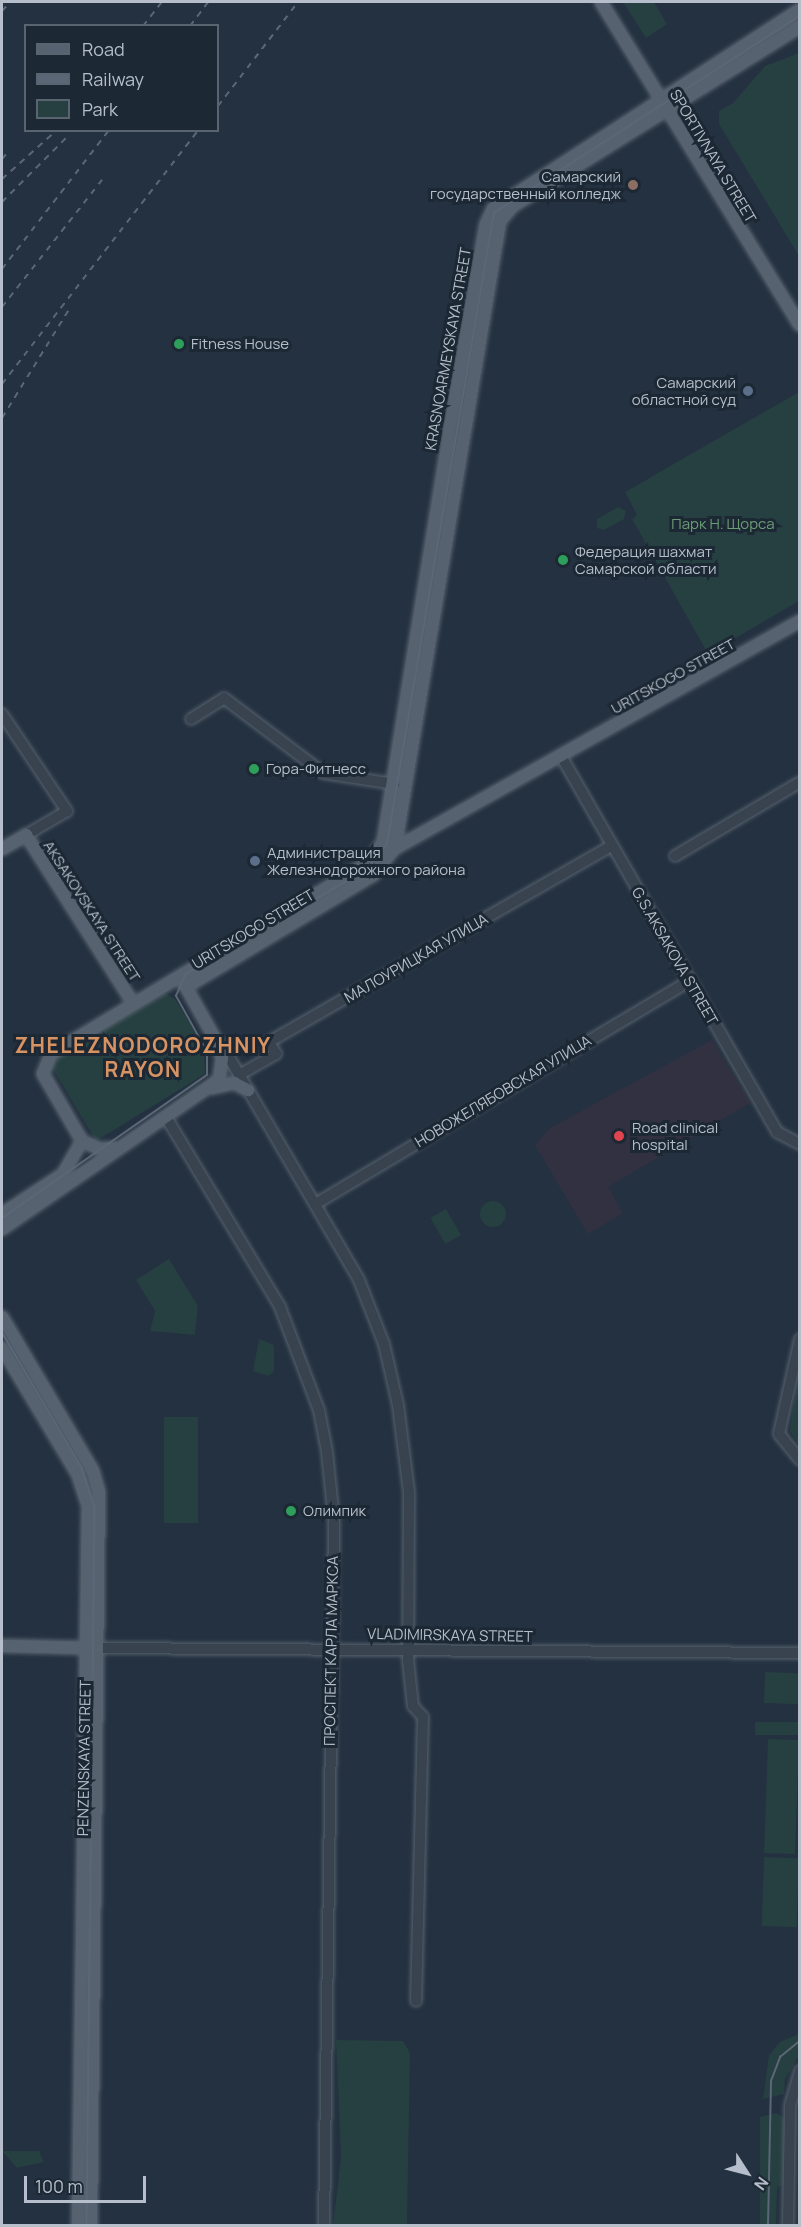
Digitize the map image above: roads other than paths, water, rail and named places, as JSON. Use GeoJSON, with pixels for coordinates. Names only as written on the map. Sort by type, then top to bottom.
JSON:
{"type":"FeatureCollection","features":[{"type":"Feature","properties":{"kind":"main road","name":"SPORTIVNAYA STREET"},"geometry":{"type":"LineString","coordinates":[[601,2],[800,325]]}},
{"type":"Feature","properties":{"kind":"main road","name":"KRASNOARMEYSKAYA STREET"},"geometry":{"type":"LineString","coordinates":[[375,862],[383,842],[394,784],[489,216],[509,194],[800,10]]}},
{"type":"Feature","properties":{"kind":"main road","name":"KRASNOARMEYSKAYA STREET"},"geometry":{"type":"LineString","coordinates":[[396,847],[500,221],[513,206],[800,27]]}},
{"type":"Feature","properties":{"kind":"main road","name":"URITSKOGO STREET"},"geometry":{"type":"LineString","coordinates":[[436,827],[800,621]]}},
{"type":"Feature","properties":{"kind":"main road"},"geometry":{"type":"LineString","coordinates":[[396,847],[436,827]]}},
{"type":"Feature","properties":{"kind":"main road"},"geometry":{"type":"LineString","coordinates":[[375,862],[436,827]]}},
{"type":"Feature","properties":{"kind":"main road"},"geometry":{"type":"LineString","coordinates":[[2,849],[26,835]]}},
{"type":"Feature","properties":{"kind":"main road","name":"AKSAKOVSKAYA STREET"},"geometry":{"type":"LineString","coordinates":[[26,835],[133,1004]]}},
{"type":"Feature","properties":{"kind":"main road","name":"URITSKOGO STREET"},"geometry":{"type":"LineString","coordinates":[[82,1141],[45,1079],[45,1065],[56,1051],[133,1004],[184,983],[396,847]]}},
{"type":"Feature","properties":{"kind":"main road","name":"URITSKOGO STREET"},"geometry":{"type":"LineString","coordinates":[[184,983],[222,1058],[212,1088]]}},
{"type":"Feature","properties":{"kind":"main road"},"geometry":{"type":"LineString","coordinates":[[2,1229],[117,1148],[212,1088],[234,1083],[248,1090]]}},
{"type":"Feature","properties":{"kind":"main road"},"geometry":{"type":"LineString","coordinates":[[2,1214],[63,1174],[82,1141],[100,1149],[117,1148]]}},
{"type":"Feature","properties":{"kind":"main road","name":"PENZENSKAYA STREET"},"geometry":{"type":"LineString","coordinates":[[2,1317],[96,1478],[100,1648],[91,2226]]}},
{"type":"Feature","properties":{"kind":"main road","name":"PENZENSKAYA STREET"},"geometry":{"type":"LineString","coordinates":[[2,1348],[83,1486],[88,1505],[78,2226]]}},
{"type":"Feature","properties":{"kind":"main road"},"geometry":{"type":"LineString","coordinates":[[2,1646],[100,1648]]}},
{"type":"Feature","properties":{"kind":"street"},"geometry":{"type":"LineString","coordinates":[[191,719],[224,698],[304,762],[323,772],[394,784]]}},
{"type":"Feature","properties":{"kind":"street"},"geometry":{"type":"LineString","coordinates":[[2,714],[67,811],[26,835]]}},
{"type":"Feature","properties":{"kind":"street","name":"G.S.AKSAKOVA STREET"},"geometry":{"type":"LineString","coordinates":[[561,756],[777,1132],[783,1140],[800,1144]]}},
{"type":"Feature","properties":{"kind":"street"},"geometry":{"type":"LineString","coordinates":[[675,856],[800,782]]}},
{"type":"Feature","properties":{"kind":"street","name":"МАЛОУРИЦКАЯ УЛИЦА"},"geometry":{"type":"LineString","coordinates":[[239,1075],[276,1054],[269,1042],[611,846]]}},
{"type":"Feature","properties":{"kind":"street","name":"НОВОЖЕЛЯБОВСКАЯ УЛИЦА"},"geometry":{"type":"LineString","coordinates":[[317,1203],[690,981]]}},
{"type":"Feature","properties":{"kind":"street"},"geometry":{"type":"LineString","coordinates":[[184,983],[317,1203],[359,1280],[392,1375],[406,1455],[413,1706],[423,1717],[416,2001]]}},
{"type":"Feature","properties":{"kind":"street","name":"ПРОСПЕКТ КАРЛА МАРКСА"},"geometry":{"type":"LineString","coordinates":[[166,1117],[280,1307],[319,1410],[334,1520],[330,1649],[324,2226]]}},
{"type":"Feature","properties":{"kind":"street"},"geometry":{"type":"LineString","coordinates":[[800,1338],[779,1434],[800,1460]]}},
{"type":"Feature","properties":{"kind":"street","name":"VLADIMIRSKAYA STREET"},"geometry":{"type":"LineString","coordinates":[[100,1648],[800,1653]]}},
{"type":"Feature","properties":{"kind":"street"},"geometry":{"type":"LineString","coordinates":[[788,2226],[790,2098],[800,2070]]}},
{"type":"Feature","properties":{"kind":"tram line"},"geometry":{"type":"LineString","coordinates":[[2,1218],[207,1075],[207,1052],[176,996],[186,974],[366,870],[387,844],[494,213],[800,16]]}},
{"type":"Feature","properties":{"kind":"tram line"},"geometry":{"type":"LineString","coordinates":[[2,1332],[82,1468],[95,1507],[87,2226]]}},
{"type":"Feature","properties":{"kind":"tram line"},"geometry":{"type":"LineString","coordinates":[[768,2226],[771,2081],[780,2057],[800,2041]]}},
{"type":"Feature","properties":{"kind":"railway"},"geometry":{"type":"LineString","coordinates":[[2,11],[10,2]]}},
{"type":"Feature","properties":{"kind":"railway"},"geometry":{"type":"LineString","coordinates":[[145,24],[162,2]]}},
{"type":"Feature","properties":{"kind":"railway"},"geometry":{"type":"LineString","coordinates":[[192,24],[208,2]]}},
{"type":"Feature","properties":{"kind":"railway"},"geometry":{"type":"LineString","coordinates":[[219,105],[298,2]]}},
{"type":"Feature","properties":{"kind":"railway"},"geometry":{"type":"LineString","coordinates":[[2,179],[55,132]]}},
{"type":"Feature","properties":{"kind":"railway"},"geometry":{"type":"LineString","coordinates":[[2,269],[107,132]]}},
{"type":"Feature","properties":{"kind":"railway"},"geometry":{"type":"LineString","coordinates":[[2,384],[196,132]]}},
{"type":"Feature","properties":{"kind":"railway"},"geometry":{"type":"LineString","coordinates":[[2,202],[66,138]]}},
{"type":"Feature","properties":{"kind":"railway"},"geometry":{"type":"LineString","coordinates":[[2,159],[8,152]]}},
{"type":"Feature","properties":{"kind":"railway"},"geometry":{"type":"LineString","coordinates":[[2,307],[102,180]]}},
{"type":"Feature","properties":{"kind":"railway"},"geometry":{"type":"LineString","coordinates":[[2,418],[68,311]]}},
{"type":"Feature","properties":{"kind":"place","name":"Самарский государственный колледж"},"geometry":{"type":"Point","coordinates":[633,185]}},
{"type":"Feature","properties":{"kind":"place","name":"Fitness House"},"geometry":{"type":"Point","coordinates":[179,344]}},
{"type":"Feature","properties":{"kind":"place","name":"Самарский областной суд"},"geometry":{"type":"Point","coordinates":[748,391]}},
{"type":"Feature","properties":{"kind":"place","name":"Федерация шахмат Самарской области"},"geometry":{"type":"Point","coordinates":[563,560]}},
{"type":"Feature","properties":{"kind":"place","name":"Гора-Фитнесс"},"geometry":{"type":"Point","coordinates":[254,769]}},
{"type":"Feature","properties":{"kind":"place","name":"Администрация Железнодорожного района"},"geometry":{"type":"Point","coordinates":[255,861]}},
{"type":"Feature","properties":{"kind":"place","name":"Road clinical hospital"},"geometry":{"type":"Point","coordinates":[619,1136]}},
{"type":"Feature","properties":{"kind":"place","name":"Олимпик"},"geometry":{"type":"Point","coordinates":[291,1511]}},
{"type":"Feature","properties":{"kind":"district","name":"ZHELEZNODOROZHNIY RAYON"},"geometry":{"type":"Point","coordinates":[143,1057]}},
{"type":"Feature","properties":{"kind":"park label","name":"Парк Н. Щорса"},"geometry":{"type":"Point","coordinates":[723,524]}}]}
